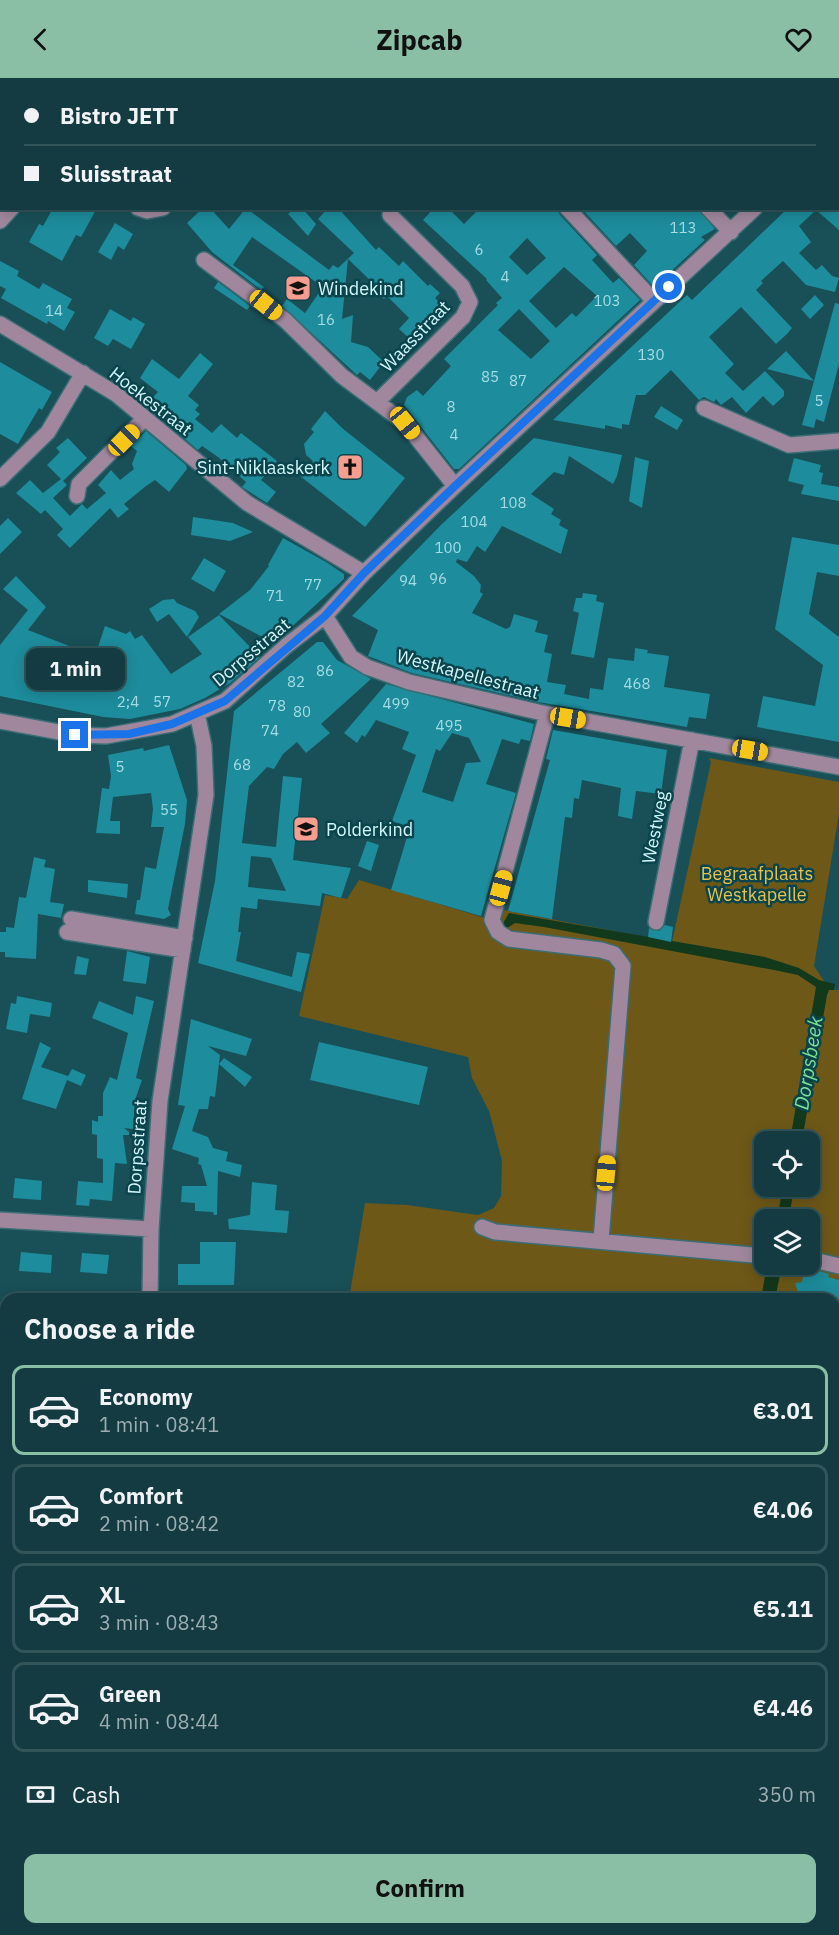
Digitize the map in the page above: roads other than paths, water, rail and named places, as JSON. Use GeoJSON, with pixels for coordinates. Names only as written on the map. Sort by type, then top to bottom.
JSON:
{"type":"FeatureCollection","features":[{"type":"Feature","properties":{"kind":"street"},"geometry":{"type":"LineString","coordinates":[[569,210],[654,301]]}},
{"type":"Feature","properties":{"kind":"street"},"geometry":{"type":"LineString","coordinates":[[710,210],[731,232]]}},
{"type":"Feature","properties":{"kind":"street","name":"Dorpsstraat"},"geometry":{"type":"LineString","coordinates":[[150,1293],[151,1229],[159,1101],[206,795],[204,746],[197,713],[225,701],[325,616],[364,573],[455,486],[753,210]]}},
{"type":"Feature","properties":{"kind":"street","name":"Waasstraat"},"geometry":{"type":"LineString","coordinates":[[377,402],[463,317],[470,302],[462,286],[390,215]]}},
{"type":"Feature","properties":{"kind":"street"},"geometry":{"type":"LineString","coordinates":[[204,260],[285,320],[342,376],[405,423],[455,486]]}},
{"type":"Feature","properties":{"kind":"street","name":"Hoekestraat"},"geometry":{"type":"LineString","coordinates":[[0,324],[83,373],[145,418],[247,503],[364,573]]}},
{"type":"Feature","properties":{"kind":"street"},"geometry":{"type":"LineString","coordinates":[[0,479],[48,432],[83,373]]}},
{"type":"Feature","properties":{"kind":"street"},"geometry":{"type":"LineString","coordinates":[[704,408],[789,445],[835,440]]}},
{"type":"Feature","properties":{"kind":"street"},"geometry":{"type":"LineString","coordinates":[[77,496],[79,484],[145,418]]}},
{"type":"Feature","properties":{"kind":"street","name":"Westkapellestraat"},"geometry":{"type":"LineString","coordinates":[[325,616],[346,652],[367,667],[409,682],[547,714],[839,767]]}},
{"type":"Feature","properties":{"kind":"street"},"geometry":{"type":"LineString","coordinates":[[0,721],[75,735],[106,736],[172,724],[197,713]]}},
{"type":"Feature","properties":{"kind":"street"},"geometry":{"type":"LineString","coordinates":[[547,714],[492,920],[498,932],[509,939],[601,950],[614,954],[623,966],[601,1240]]}},
{"type":"Feature","properties":{"kind":"street","name":"Westweg"},"geometry":{"type":"LineString","coordinates":[[656,922],[692,740]]}},
{"type":"Feature","properties":{"kind":"street"},"geometry":{"type":"LineString","coordinates":[[69,925],[184,944]]}},
{"type":"Feature","properties":{"kind":"street"},"geometry":{"type":"LineString","coordinates":[[0,1220],[151,1229]]}},
{"type":"Feature","properties":{"kind":"street"},"geometry":{"type":"LineString","coordinates":[[482,1227],[495,1232],[754,1255]]}},
{"type":"Feature","properties":{"kind":"street"},"geometry":{"type":"LineString","coordinates":[[820,1261],[839,1266]]}},
{"type":"Feature","properties":{"kind":"water","name":"Dorpsbeek"},"geometry":{"type":"Polygon","coordinates":[[[509,913],[765,957],[799,968],[819,980],[835,984],[834,990],[829,990],[827,995],[804,1131],[792,1131],[816,987],[798,975],[774,970],[544,927],[515,923],[507,928],[502,925],[509,913]]]}},
{"type":"Feature","properties":{"kind":"water"},"geometry":{"type":"Polygon","coordinates":[[[781,1197],[792,1197],[791,1209],[779,1209],[781,1197]]]}},
{"type":"Feature","properties":{"kind":"water"},"geometry":{"type":"Polygon","coordinates":[[[765,1275],[780,1275],[776,1293],[762,1293],[765,1275]]]}},
{"type":"Feature","properties":{"kind":"place","name":"Windekind"},"geometry":{"type":"Point","coordinates":[298,288]}},
{"type":"Feature","properties":{"kind":"place","name":"Sint-Niklaaskerk"},"geometry":{"type":"Point","coordinates":[350,467]}},
{"type":"Feature","properties":{"kind":"place","name":"Polderkind"},"geometry":{"type":"Point","coordinates":[306,829]}},
{"type":"Feature","properties":{"kind":"park label","name":"Begraafplaats Westkapelle"},"geometry":{"type":"Point","coordinates":[757,883]}}]}
